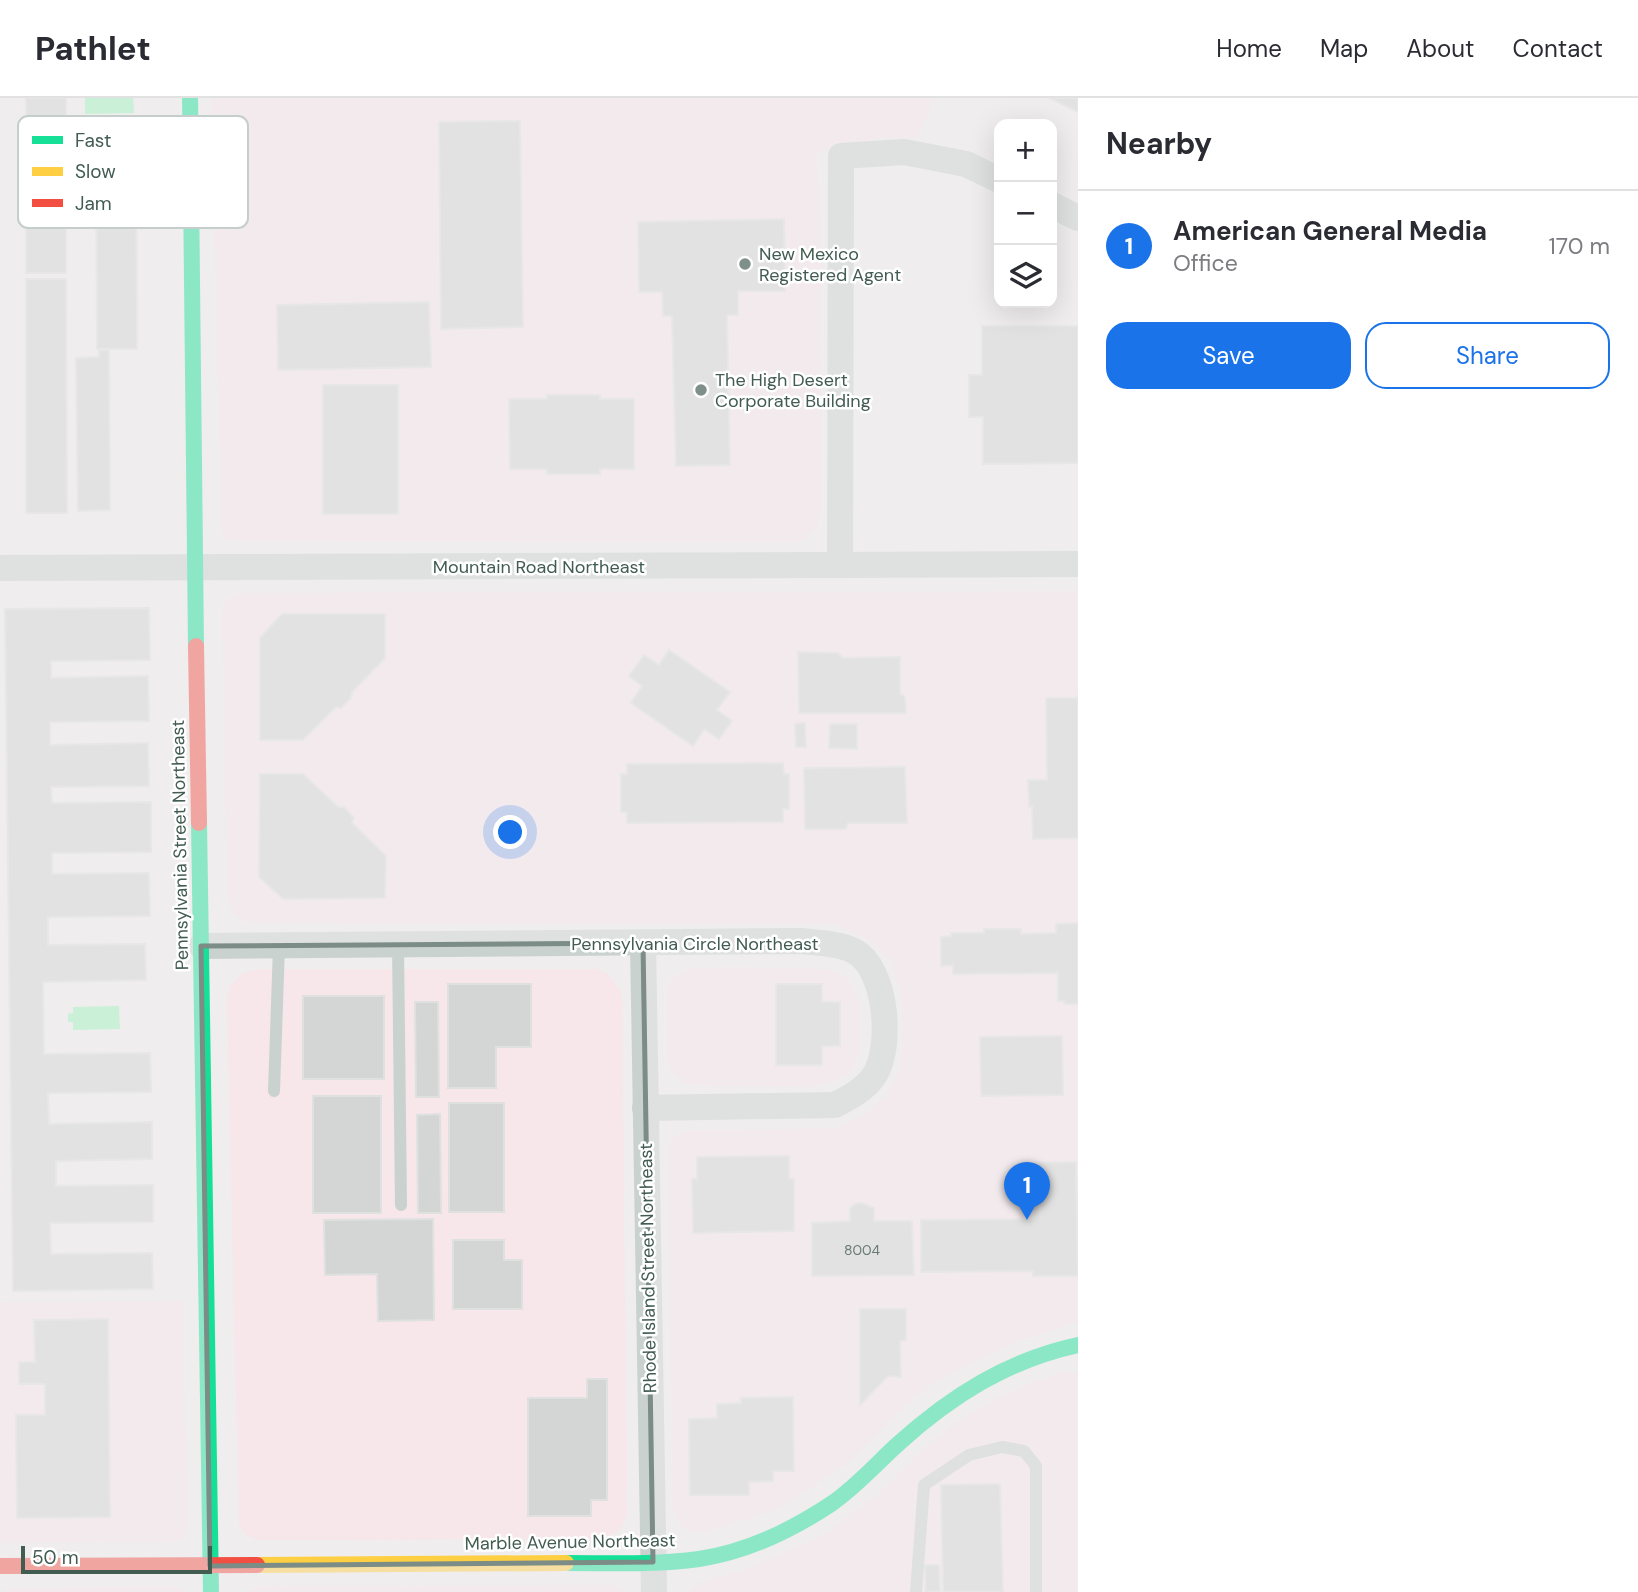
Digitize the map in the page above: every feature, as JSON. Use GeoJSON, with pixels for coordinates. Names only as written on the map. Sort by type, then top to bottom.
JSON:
{"type":"FeatureCollection","features":[{"type":"Feature","properties":{"kind":"street","name":"Pennsylvania Street Northeast"},"geometry":{"type":"LineString","coordinates":[[190,98],[190,116]]}},
{"type":"Feature","properties":{"kind":"street"},"geometry":{"type":"LineString","coordinates":[[840,565],[841,156],[904,152],[966,164],[994,178]]}},
{"type":"Feature","properties":{"kind":"street"},"geometry":{"type":"LineString","coordinates":[[1057,208],[1078,218]]}},
{"type":"Feature","properties":{"kind":"street","name":"Pennsylvania Street Northeast"},"geometry":{"type":"LineString","coordinates":[[191,228],[211,1592]]}},
{"type":"Feature","properties":{"kind":"street","name":"Mountain Road Northeast"},"geometry":{"type":"LineString","coordinates":[[0,568],[1078,564]]}},
{"type":"Feature","properties":{"kind":"street","name":"Pennsylvania Circle Northeast"},"geometry":{"type":"LineString","coordinates":[[201,946],[801,941],[830,944],[855,951],[873,971],[883,1003],[883,1048],[875,1075],[858,1093],[835,1105],[645,1108]]}},
{"type":"Feature","properties":{"kind":"street","name":"Rhode Island Street Northeast"},"geometry":{"type":"LineString","coordinates":[[643,943],[654,1592]]}},
{"type":"Feature","properties":{"kind":"street","name":"Marble Avenue Northeast"},"geometry":{"type":"LineString","coordinates":[[0,1566],[653,1562],[711,1557],[764,1540],[804,1520],[845,1494],[946,1403],[1007,1367],[1061,1348],[1078,1345]]}},
{"type":"Feature","properties":{"kind":"lane"},"geometry":{"type":"LineString","coordinates":[[398,945],[401,1205]]}},
{"type":"Feature","properties":{"kind":"lane"},"geometry":{"type":"LineString","coordinates":[[274,1091],[279,946]]}},
{"type":"Feature","properties":{"kind":"lane"},"geometry":{"type":"LineString","coordinates":[[916,1592],[924,1485],[969,1455],[1002,1447],[1024,1451],[1036,1466],[1037,1592]]}},
{"type":"Feature","properties":{"kind":"highlighted area"},"geometry":{"type":"Polygon","coordinates":[[[643,943],[653,1562],[210,1566],[201,946],[643,943]]]}},
{"type":"Feature","properties":{"kind":"shaded area"},"geometry":{"type":"Polygon","coordinates":[[[85,98],[133,98],[134,113],[85,114],[85,98]]]}},
{"type":"Feature","properties":{"kind":"shaded area"},"geometry":{"type":"Polygon","coordinates":[[[211,98],[935,98],[916,138],[879,138],[856,147],[815,152],[821,209],[822,509],[817,527],[796,542],[225,539],[221,527],[214,228],[248,228],[248,116],[211,116],[211,98]]]}},
{"type":"Feature","properties":{"kind":"shaded area"},"geometry":{"type":"Polygon","coordinates":[[[1078,591],[1078,1323],[1021,1340],[955,1371],[927,1388],[847,1463],[783,1507],[710,1531],[696,1532],[683,1527],[673,1510],[667,1149],[673,1138],[685,1131],[835,1128],[865,1115],[888,1095],[900,1069],[903,1026],[901,992],[890,961],[863,936],[833,924],[255,923],[241,920],[229,907],[227,898],[222,611],[224,601],[238,593],[1078,591]]]}},
{"type":"Feature","properties":{"kind":"shaded area"},"geometry":{"type":"Polygon","coordinates":[[[689,968],[826,969],[843,976],[852,984],[859,1000],[861,1050],[852,1071],[839,1080],[815,1087],[701,1086],[684,1083],[674,1075],[666,1058],[666,991],[669,982],[689,968]]]}},
{"type":"Feature","properties":{"kind":"shaded area"},"geometry":{"type":"Polygon","coordinates":[[[260,969],[595,969],[608,974],[622,993],[627,1514],[621,1529],[610,1536],[603,1539],[265,1540],[252,1539],[242,1531],[239,1524],[227,997],[231,985],[243,973],[260,969]]]}},
{"type":"Feature","properties":{"kind":"shaded area"},"geometry":{"type":"Polygon","coordinates":[[[119,1006],[120,1029],[73,1030],[73,1022],[68,1022],[68,1014],[73,1013],[73,1007],[119,1006]]]}},
{"type":"Feature","properties":{"kind":"shaded area"},"geometry":{"type":"Polygon","coordinates":[[[183,1301],[188,1528],[183,1538],[173,1542],[0,1543],[0,1302],[183,1301]]]}},
{"type":"Feature","properties":{"kind":"shaded area"},"geometry":{"type":"Polygon","coordinates":[[[1067,1371],[1078,1374],[1078,1592],[689,1592],[700,1582],[747,1569],[825,1534],[879,1493],[952,1425],[997,1397],[1067,1371]]]}},
{"type":"Feature","properties":{"kind":"shaded area"},"geometry":{"type":"Polygon","coordinates":[[[615,1585],[629,1592],[249,1592],[260,1586],[615,1585]]]}},
{"type":"Feature","properties":{"kind":"shaded area"},"geometry":{"type":"Polygon","coordinates":[[[171,1586],[185,1592],[3,1592],[6,1588],[171,1586]]]}},
{"type":"Feature","properties":{"kind":"building"},"geometry":{"type":"Polygon","coordinates":[[[26,98],[66,98],[66,116],[26,116],[26,98]]]}},
{"type":"Feature","properties":{"kind":"building"},"geometry":{"type":"Polygon","coordinates":[[[1049,98],[1078,98],[1078,112],[1049,98]]]}},
{"type":"Feature","properties":{"kind":"building"},"geometry":{"type":"Polygon","coordinates":[[[520,121],[523,327],[441,329],[439,122],[520,121]]]}},
{"type":"Feature","properties":{"kind":"building","name":"The High Desert Corporate Building"},"geometry":{"type":"Polygon","coordinates":[[[784,219],[785,291],[738,291],[738,315],[727,315],[730,465],[676,466],[672,316],[663,316],[662,292],[639,292],[638,222],[784,219]]]}},
{"type":"Feature","properties":{"kind":"building"},"geometry":{"type":"Polygon","coordinates":[[[26,228],[66,228],[66,273],[26,273],[26,228]]]}},
{"type":"Feature","properties":{"kind":"building"},"geometry":{"type":"Polygon","coordinates":[[[96,228],[136,228],[137,349],[97,349],[96,228]]]}},
{"type":"Feature","properties":{"kind":"building"},"geometry":{"type":"Polygon","coordinates":[[[26,279],[66,279],[67,513],[26,513],[26,279]]]}},
{"type":"Feature","properties":{"kind":"building"},"geometry":{"type":"Polygon","coordinates":[[[429,302],[431,367],[278,370],[277,305],[429,302]]]}},
{"type":"Feature","properties":{"kind":"building"},"geometry":{"type":"Polygon","coordinates":[[[982,326],[1078,326],[1078,463],[983,464],[983,417],[969,417],[969,375],[982,375],[982,326]]]}},
{"type":"Feature","properties":{"kind":"building"},"geometry":{"type":"Polygon","coordinates":[[[99,350],[109,350],[110,510],[78,511],[76,358],[99,357],[99,350]]]}},
{"type":"Feature","properties":{"kind":"building"},"geometry":{"type":"Polygon","coordinates":[[[323,385],[398,385],[398,514],[323,514],[323,385]]]}},
{"type":"Feature","properties":{"kind":"building"},"geometry":{"type":"Polygon","coordinates":[[[547,395],[600,395],[600,399],[634,399],[634,469],[600,469],[600,474],[547,474],[547,469],[510,469],[509,399],[547,399],[547,395]]]}},
{"type":"Feature","properties":{"kind":"building"},"geometry":{"type":"Polygon","coordinates":[[[149,608],[150,660],[51,661],[51,678],[148,676],[149,721],[50,722],[50,745],[148,743],[149,786],[51,787],[52,803],[151,802],[151,852],[52,853],[52,874],[149,873],[150,916],[48,917],[48,945],[145,944],[146,980],[43,982],[44,1054],[150,1053],[151,1092],[48,1093],[49,1124],[152,1122],[152,1159],[56,1161],[56,1186],[153,1185],[153,1222],[50,1223],[51,1254],[152,1253],[153,1289],[13,1291],[5,609],[149,608]]]}},
{"type":"Feature","properties":{"kind":"building"},"geometry":{"type":"Polygon","coordinates":[[[282,614],[385,614],[385,658],[352,692],[351,698],[341,708],[336,707],[303,740],[260,740],[260,638],[282,614]]]}},
{"type":"Feature","properties":{"kind":"building"},"geometry":{"type":"Polygon","coordinates":[[[669,650],[730,692],[717,710],[732,721],[719,739],[704,729],[693,746],[631,703],[642,686],[629,676],[644,655],[659,665],[669,650]]]}},
{"type":"Feature","properties":{"kind":"building"},"geometry":{"type":"Polygon","coordinates":[[[798,652],[838,653],[843,658],[900,657],[900,693],[905,697],[906,713],[799,713],[798,652]]]}},
{"type":"Feature","properties":{"kind":"building"},"geometry":{"type":"Polygon","coordinates":[[[1046,698],[1078,698],[1078,838],[1033,839],[1028,780],[1047,780],[1046,698]]]}},
{"type":"Feature","properties":{"kind":"building"},"geometry":{"type":"Polygon","coordinates":[[[805,723],[806,747],[796,747],[795,724],[805,723]]]}},
{"type":"Feature","properties":{"kind":"building"},"geometry":{"type":"Polygon","coordinates":[[[830,724],[857,724],[857,749],[829,748],[830,724]]]}},
{"type":"Feature","properties":{"kind":"building"},"geometry":{"type":"Polygon","coordinates":[[[783,763],[784,774],[789,774],[789,809],[783,809],[783,822],[627,823],[627,812],[621,812],[621,774],[627,774],[627,764],[783,763]]]}},
{"type":"Feature","properties":{"kind":"building"},"geometry":{"type":"Polygon","coordinates":[[[905,767],[907,823],[848,823],[845,829],[805,829],[804,768],[905,767]]]}},
{"type":"Feature","properties":{"kind":"building"},"geometry":{"type":"Polygon","coordinates":[[[260,774],[303,774],[338,807],[344,807],[354,818],[352,823],[386,856],[385,898],[283,899],[259,877],[260,774]]]}},
{"type":"Feature","properties":{"kind":"building"},"geometry":{"type":"Polygon","coordinates":[[[1078,923],[1078,1004],[1058,1001],[1058,973],[953,974],[953,965],[941,966],[941,937],[951,936],[951,933],[984,933],[984,929],[1021,929],[1021,934],[1056,933],[1056,924],[1078,923]]]}},
{"type":"Feature","properties":{"kind":"building"},"geometry":{"type":"Polygon","coordinates":[[[448,984],[531,984],[531,1047],[496,1047],[496,1088],[448,1088],[448,984]]]}},
{"type":"Feature","properties":{"kind":"building"},"geometry":{"type":"Polygon","coordinates":[[[776,984],[822,984],[822,1002],[840,1002],[840,1046],[822,1046],[822,1065],[776,1065],[776,984]]]}},
{"type":"Feature","properties":{"kind":"building"},"geometry":{"type":"Polygon","coordinates":[[[303,996],[384,996],[384,1079],[303,1079],[303,996]]]}},
{"type":"Feature","properties":{"kind":"building"},"geometry":{"type":"Polygon","coordinates":[[[415,1002],[438,1002],[439,1097],[416,1097],[415,1002]]]}},
{"type":"Feature","properties":{"kind":"building"},"geometry":{"type":"Polygon","coordinates":[[[1062,1036],[1063,1095],[981,1096],[980,1037],[1062,1036]]]}},
{"type":"Feature","properties":{"kind":"building"},"geometry":{"type":"Polygon","coordinates":[[[313,1096],[381,1096],[381,1213],[313,1213],[313,1096]]]}},
{"type":"Feature","properties":{"kind":"building"},"geometry":{"type":"Polygon","coordinates":[[[449,1103],[504,1103],[504,1212],[449,1212],[449,1103]]]}},
{"type":"Feature","properties":{"kind":"building"},"geometry":{"type":"Polygon","coordinates":[[[440,1114],[441,1213],[418,1213],[417,1115],[440,1114]]]}},
{"type":"Feature","properties":{"kind":"building"},"geometry":{"type":"Polygon","coordinates":[[[789,1156],[789,1179],[794,1179],[794,1231],[693,1233],[692,1179],[697,1179],[697,1157],[789,1156]]]}},
{"type":"Feature","properties":{"kind":"building"},"geometry":{"type":"Polygon","coordinates":[[[1076,1162],[1078,1276],[1033,1276],[1033,1271],[921,1272],[921,1220],[1034,1219],[1033,1163],[1076,1162]]]}},
{"type":"Feature","properties":{"kind":"building"},"geometry":{"type":"Polygon","coordinates":[[[862,1203],[874,1208],[874,1221],[912,1221],[914,1275],[812,1276],[812,1223],[850,1221],[850,1208],[862,1203]]]}},
{"type":"Feature","properties":{"kind":"building"},"geometry":{"type":"Polygon","coordinates":[[[433,1219],[434,1320],[378,1321],[377,1274],[325,1275],[324,1220],[433,1219]]]}},
{"type":"Feature","properties":{"kind":"building"},"geometry":{"type":"Polygon","coordinates":[[[453,1240],[504,1240],[504,1260],[522,1260],[522,1309],[453,1309],[453,1240]]]}},
{"type":"Feature","properties":{"kind":"building"},"geometry":{"type":"Polygon","coordinates":[[[860,1309],[906,1309],[906,1340],[900,1341],[901,1377],[888,1376],[860,1405],[860,1309]]]}},
{"type":"Feature","properties":{"kind":"building"},"geometry":{"type":"Polygon","coordinates":[[[108,1319],[110,1517],[17,1518],[16,1415],[45,1415],[45,1384],[19,1384],[19,1362],[35,1362],[34,1320],[108,1319]]]}},
{"type":"Feature","properties":{"kind":"building"},"geometry":{"type":"Polygon","coordinates":[[[587,1379],[607,1379],[607,1500],[591,1500],[591,1516],[528,1516],[528,1398],[587,1398],[587,1379]]]}},
{"type":"Feature","properties":{"kind":"building"},"geometry":{"type":"Polygon","coordinates":[[[793,1397],[794,1471],[773,1471],[773,1481],[749,1482],[749,1495],[690,1495],[689,1419],[717,1418],[717,1404],[741,1403],[741,1398],[793,1397]]]}},
{"type":"Feature","properties":{"kind":"building"},"geometry":{"type":"Polygon","coordinates":[[[1000,1484],[1003,1592],[943,1592],[941,1485],[1000,1484]]]}},
{"type":"Feature","properties":{"kind":"building"},"geometry":{"type":"Polygon","coordinates":[[[925,1565],[939,1565],[940,1592],[926,1592],[925,1565]]]}},
{"type":"Feature","properties":{"kind":"traffic: fast"},"geometry":{"type":"LineString","coordinates":[[190,98],[190,116]]}},
{"type":"Feature","properties":{"kind":"traffic: fast"},"geometry":{"type":"LineString","coordinates":[[191,228],[196,646]]}},
{"type":"Feature","properties":{"kind":"traffic: fast"},"geometry":{"type":"LineString","coordinates":[[199,823],[211,1592]]}},
{"type":"Feature","properties":{"kind":"traffic: fast"},"geometry":{"type":"LineString","coordinates":[[566,1563],[649,1563],[699,1559],[717,1556],[768,1539],[801,1523],[840,1497],[918,1427],[982,1382],[1028,1360],[1078,1345]]}},
{"type":"Feature","properties":{"kind":"traffic: slow"},"geometry":{"type":"LineString","coordinates":[[257,1565],[566,1563]]}},
{"type":"Feature","properties":{"kind":"traffic: jam"},"geometry":{"type":"LineString","coordinates":[[196,646],[199,823]]}},
{"type":"Feature","properties":{"kind":"traffic: jam"},"geometry":{"type":"LineString","coordinates":[[0,1566],[257,1565]]}},
{"type":"Feature","properties":{"kind":"place","name":"New Mexico Registered Agent"},"geometry":{"type":"Point","coordinates":[745,264]}},
{"type":"Feature","properties":{"kind":"place","name":"The High Desert Corporate Building"},"geometry":{"type":"Point","coordinates":[701,390]}},
{"type":"Feature","properties":{"kind":"place","name":"American General Media"},"geometry":{"type":"Point","coordinates":[1027,1220]}}]}
